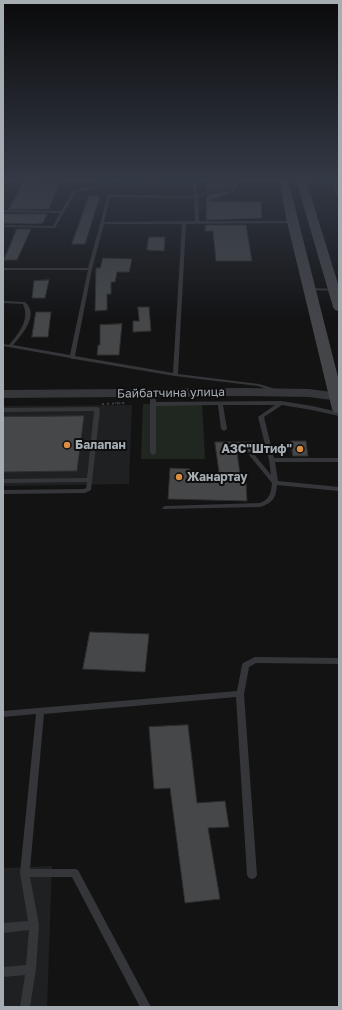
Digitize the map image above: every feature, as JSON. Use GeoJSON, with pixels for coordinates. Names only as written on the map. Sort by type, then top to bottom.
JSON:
{"type":"FeatureCollection","features":[{"type":"Feature","properties":{"kind":"main road"},"geometry":{"type":"LineString","coordinates":[[293,227],[338,401]]}},
{"type":"Feature","properties":{"kind":"main road"},"geometry":{"type":"LineString","coordinates":[[316,227],[337,290],[339,307]]}},
{"type":"Feature","properties":{"kind":"street","name":"Байбатчина улица"},"geometry":{"type":"LineString","coordinates":[[3,394],[153,398],[282,398],[309,393],[338,401]]}},
{"type":"Feature","properties":{"kind":"lane"},"geometry":{"type":"LineString","coordinates":[[72,358],[90,270],[101,227]]}},
{"type":"Feature","properties":{"kind":"lane"},"geometry":{"type":"LineString","coordinates":[[175,375],[184,227]]}},
{"type":"Feature","properties":{"kind":"lane"},"geometry":{"type":"LineString","coordinates":[[3,269],[90,270]]}},
{"type":"Feature","properties":{"kind":"lane"},"geometry":{"type":"LineString","coordinates":[[310,289],[337,290]]}},
{"type":"Feature","properties":{"kind":"lane"},"geometry":{"type":"LineString","coordinates":[[3,302],[25,303],[29,310],[27,322],[21,334],[10,346]]}},
{"type":"Feature","properties":{"kind":"lane"},"geometry":{"type":"LineString","coordinates":[[3,345],[175,375],[259,385],[282,398],[312,408],[339,414]]}},
{"type":"Feature","properties":{"kind":"lane"},"geometry":{"type":"LineString","coordinates":[[154,453],[153,398],[220,404],[282,398]]}},
{"type":"Feature","properties":{"kind":"lane"},"geometry":{"type":"LineString","coordinates":[[165,508],[260,505],[269,502],[275,483],[272,460],[261,416],[282,398]]}},
{"type":"Feature","properties":{"kind":"lane"},"geometry":{"type":"LineString","coordinates":[[220,404],[224,429]]}},
{"type":"Feature","properties":{"kind":"lane"},"geometry":{"type":"LineString","coordinates":[[3,410],[98,409],[89,489],[84,491],[3,492]]}},
{"type":"Feature","properties":{"kind":"lane"},"geometry":{"type":"LineString","coordinates":[[252,455],[275,483],[339,489]]}},
{"type":"Feature","properties":{"kind":"lane"},"geometry":{"type":"LineString","coordinates":[[272,460],[339,460]]}},
{"type":"Feature","properties":{"kind":"lane"},"geometry":{"type":"LineString","coordinates":[[3,481],[90,480]]}},
{"type":"Feature","properties":{"kind":"lane"},"geometry":{"type":"LineString","coordinates":[[252,875],[240,694],[246,665],[255,660],[339,661]]}},
{"type":"Feature","properties":{"kind":"lane"},"geometry":{"type":"LineString","coordinates":[[3,714],[240,694]]}},
{"type":"Feature","properties":{"kind":"lane"},"geometry":{"type":"LineString","coordinates":[[25,1007],[31,969],[34,925],[25,873],[40,711]]}},
{"type":"Feature","properties":{"kind":"lane"},"geometry":{"type":"LineString","coordinates":[[25,873],[75,873],[146,1007]]}},
{"type":"Feature","properties":{"kind":"lane"},"geometry":{"type":"LineString","coordinates":[[3,928],[34,925]]}},
{"type":"Feature","properties":{"kind":"lane"},"geometry":{"type":"LineString","coordinates":[[3,972],[31,969]]}},
{"type":"Feature","properties":{"kind":"shaded area"},"geometry":{"type":"Polygon","coordinates":[[[202,403],[205,459],[141,459],[143,404],[202,403]]]}},
{"type":"Feature","properties":{"kind":"shaded area","name":"Балапан"},"geometry":{"type":"Polygon","coordinates":[[[132,405],[129,484],[3,486],[3,406],[132,405]]]}},
{"type":"Feature","properties":{"kind":"shaded area"},"geometry":{"type":"Polygon","coordinates":[[[52,866],[47,1007],[3,1007],[3,868],[52,866]]]}},
{"type":"Feature","properties":{"kind":"building"},"geometry":{"type":"Polygon","coordinates":[[[78,227],[90,227],[85,244],[72,244],[78,227]]]}},
{"type":"Feature","properties":{"kind":"building"},"geometry":{"type":"Polygon","coordinates":[[[206,227],[246,227],[252,261],[216,261],[213,231],[205,231],[206,227]]]}},
{"type":"Feature","properties":{"kind":"building"},"geometry":{"type":"Polygon","coordinates":[[[17,229],[31,229],[17,260],[4,260],[17,229]]]}},
{"type":"Feature","properties":{"kind":"building"},"geometry":{"type":"Polygon","coordinates":[[[149,237],[165,237],[164,251],[147,250],[149,237]]]}},
{"type":"Feature","properties":{"kind":"building"},"geometry":{"type":"Polygon","coordinates":[[[103,258],[132,259],[129,272],[117,272],[115,282],[111,282],[111,294],[107,294],[107,310],[95,311],[96,268],[100,268],[103,258]]]}},
{"type":"Feature","properties":{"kind":"building"},"geometry":{"type":"Polygon","coordinates":[[[49,280],[45,298],[32,298],[34,281],[49,280]]]}},
{"type":"Feature","properties":{"kind":"building"},"geometry":{"type":"Polygon","coordinates":[[[138,307],[149,307],[151,331],[133,332],[133,321],[139,321],[138,307]]]}},
{"type":"Feature","properties":{"kind":"building"},"geometry":{"type":"Polygon","coordinates":[[[36,312],[51,312],[48,337],[32,337],[36,312]]]}},
{"type":"Feature","properties":{"kind":"building"},"geometry":{"type":"Polygon","coordinates":[[[122,324],[119,355],[97,355],[98,345],[100,345],[100,325],[122,324]]]}},
{"type":"Feature","properties":{"kind":"building"},"geometry":{"type":"Polygon","coordinates":[[[84,416],[77,471],[3,472],[3,417],[84,416]]]}},
{"type":"Feature","properties":{"kind":"building","name":"АЗС\"Штиф\""},"geometry":{"type":"Polygon","coordinates":[[[291,441],[306,441],[308,456],[293,456],[291,441]]]}},
{"type":"Feature","properties":{"kind":"building"},"geometry":{"type":"Polygon","coordinates":[[[215,442],[253,442],[255,452],[237,452],[241,481],[246,481],[247,501],[168,499],[170,468],[190,469],[189,481],[220,481],[215,442]]]}},
{"type":"Feature","properties":{"kind":"building"},"geometry":{"type":"Polygon","coordinates":[[[90,632],[149,634],[145,672],[83,669],[90,632]]]}},
{"type":"Feature","properties":{"kind":"building"},"geometry":{"type":"Polygon","coordinates":[[[188,725],[197,803],[225,801],[229,827],[208,828],[220,899],[185,903],[170,788],[154,789],[149,727],[188,725]]]}},
{"type":"Feature","properties":{"kind":"place","name":"Балапан"},"geometry":{"type":"Point","coordinates":[67,445]}},
{"type":"Feature","properties":{"kind":"place","name":"АЗС\"Штиф\""},"geometry":{"type":"Point","coordinates":[300,449]}},
{"type":"Feature","properties":{"kind":"place","name":"Жанартау"},"geometry":{"type":"Point","coordinates":[179,477]}}]}
